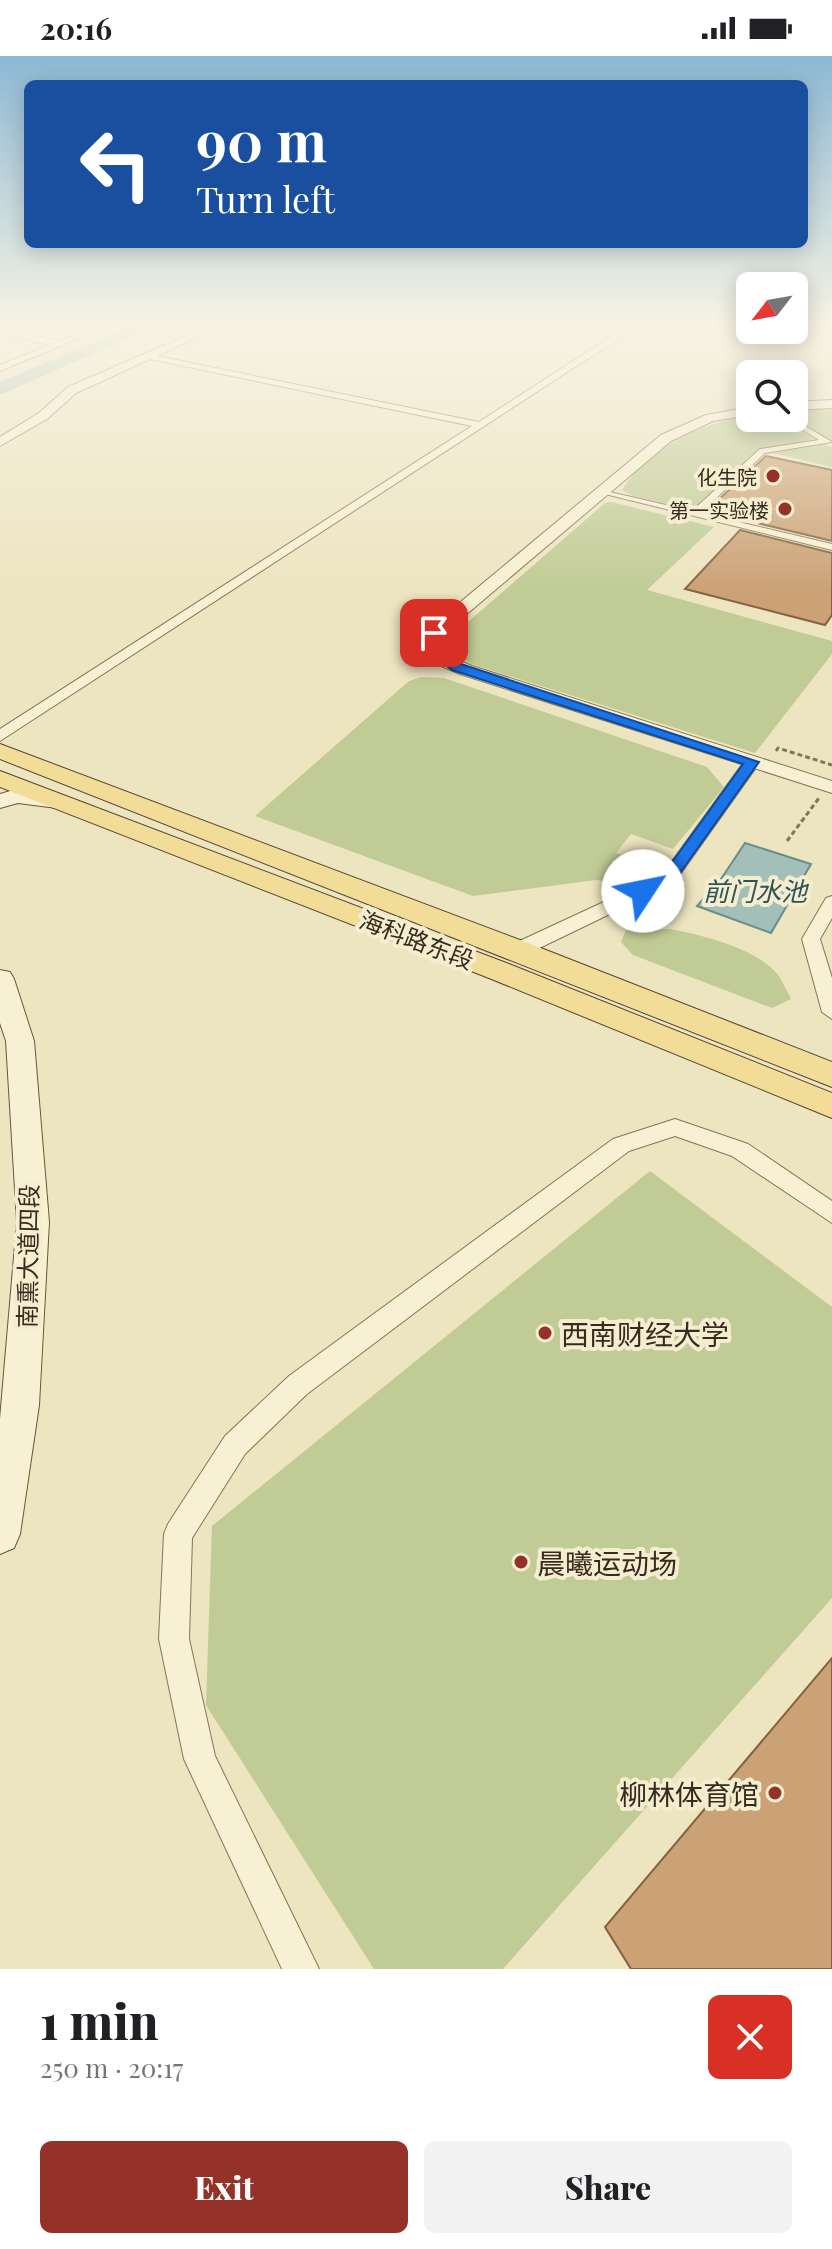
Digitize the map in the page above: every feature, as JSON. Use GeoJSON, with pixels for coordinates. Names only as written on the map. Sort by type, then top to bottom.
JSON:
{"type":"FeatureCollection","features":[{"type":"Feature","properties":{"kind":"main road","name":"海科路东段"},"geometry":{"type":"LineString","coordinates":[[0,751],[518,950],[832,1075]]}},
{"type":"Feature","properties":{"kind":"main road","name":"海科路东段"},"geometry":{"type":"LineString","coordinates":[[0,778],[499,971],[832,1106]]}},
{"type":"Feature","properties":{"kind":"main road"},"geometry":{"type":"LineString","coordinates":[[0,801],[17,796],[57,801]]}},
{"type":"Feature","properties":{"kind":"main road","name":"南熏大道四段"},"geometry":{"type":"LineString","coordinates":[[0,979],[20,1041],[33,1222],[21,1405],[0,1534]]}},
{"type":"Feature","properties":{"kind":"street"},"geometry":{"type":"LineString","coordinates":[[0,442],[44,415]]}},
{"type":"Feature","properties":{"kind":"street"},"geometry":{"type":"LineString","coordinates":[[434,415],[481,425]]}},
{"type":"Feature","properties":{"kind":"street"},"geometry":{"type":"LineString","coordinates":[[0,736],[496,415]]}},
{"type":"Feature","properties":{"kind":"street"},"geometry":{"type":"LineString","coordinates":[[726,415],[679,429],[434,633],[431,642],[434,650],[456,667],[830,786]]}},
{"type":"Feature","properties":{"kind":"street"},"geometry":{"type":"LineString","coordinates":[[808,430],[829,442]]}},
{"type":"Feature","properties":{"kind":"street"},"geometry":{"type":"LineString","coordinates":[[694,514],[763,451],[829,442]]}},
{"type":"Feature","properties":{"kind":"street"},"geometry":{"type":"LineString","coordinates":[[601,492],[832,547]]}},
{"type":"Feature","properties":{"kind":"street"},"geometry":{"type":"LineString","coordinates":[[518,950],[668,879],[752,762]]}},
{"type":"Feature","properties":{"kind":"street"},"geometry":{"type":"LineString","coordinates":[[832,902],[811,939],[832,1012]]}},
{"type":"Feature","properties":{"kind":"street"},"geometry":{"type":"LineString","coordinates":[[301,1969],[200,1759],[174,1639],[178,1534],[235,1445],[298,1385],[621,1145],[675,1127],[740,1150],[832,1213]]}},
{"type":"Feature","properties":{"kind":"path"},"geometry":{"type":"LineString","coordinates":[[787,841],[830,786]]}},
{"type":"Feature","properties":{"kind":"green space"},"geometry":{"type":"Polygon","coordinates":[[[808,415],[832,415],[832,441],[808,428],[808,415]]]}},
{"type":"Feature","properties":{"kind":"green space"},"geometry":{"type":"Polygon","coordinates":[[[736,418],[736,432],[803,432],[816,439],[761,449],[694,510],[633,496],[622,490],[634,474],[662,449],[712,425],[736,418]]]}},
{"type":"Feature","properties":{"kind":"green space"},"geometry":{"type":"Polygon","coordinates":[[[824,444],[832,447],[832,467],[773,453],[824,444]]]}},
{"type":"Feature","properties":{"kind":"green space"},"geometry":{"type":"Polygon","coordinates":[[[605,503],[714,527],[647,590],[832,641],[832,654],[755,753],[471,664],[451,650],[453,635],[605,503]]]}},
{"type":"Feature","properties":{"kind":"green space"},"geometry":{"type":"Polygon","coordinates":[[[422,677],[444,678],[707,767],[724,787],[673,849],[631,834],[616,853],[653,867],[639,884],[596,880],[473,896],[255,816],[409,681],[422,677]]]}},
{"type":"Feature","properties":{"kind":"green space"},"geometry":{"type":"Polygon","coordinates":[[[669,929],[712,939],[758,958],[779,976],[791,999],[772,1008],[633,955],[621,942],[626,930],[669,929]]]}},
{"type":"Feature","properties":{"kind":"green space","name":"晨曦运动场"},"geometry":{"type":"Polygon","coordinates":[[[650,1171],[832,1307],[832,1598],[503,1969],[374,1969],[206,1705],[212,1526],[650,1171]]]}},
{"type":"Feature","properties":{"kind":"water","name":"前门水池"},"geometry":{"type":"Polygon","coordinates":[[[745,843],[811,864],[771,933],[697,906],[721,879],[745,843]]]}},
{"type":"Feature","properties":{"kind":"building"},"geometry":{"type":"Polygon","coordinates":[[[766,456],[832,470],[832,541],[749,521],[758,512],[716,502],[766,456]]]}},
{"type":"Feature","properties":{"kind":"building"},"geometry":{"type":"Polygon","coordinates":[[[740,530],[832,553],[832,615],[825,625],[685,589],[740,530]]]}},
{"type":"Feature","properties":{"kind":"building","name":"柳林体育馆"},"geometry":{"type":"Polygon","coordinates":[[[832,1658],[832,1969],[631,1969],[605,1927],[832,1658]]]}},
{"type":"Feature","properties":{"kind":"place","name":"化生院"},"geometry":{"type":"Point","coordinates":[773,476]}},
{"type":"Feature","properties":{"kind":"place","name":"第一实验楼"},"geometry":{"type":"Point","coordinates":[785,509]}},
{"type":"Feature","properties":{"kind":"place","name":"西南财经大学"},"geometry":{"type":"Point","coordinates":[545,1333]}},
{"type":"Feature","properties":{"kind":"place","name":"晨曦运动场"},"geometry":{"type":"Point","coordinates":[521,1562]}},
{"type":"Feature","properties":{"kind":"place","name":"柳林体育馆"},"geometry":{"type":"Point","coordinates":[775,1793]}},
{"type":"Feature","properties":{"kind":"route"},"geometry":{"type":"LineString","coordinates":[[434,633],[431,642],[434,650],[443,660],[456,667],[752,762],[668,879],[643,891]]}}]}
